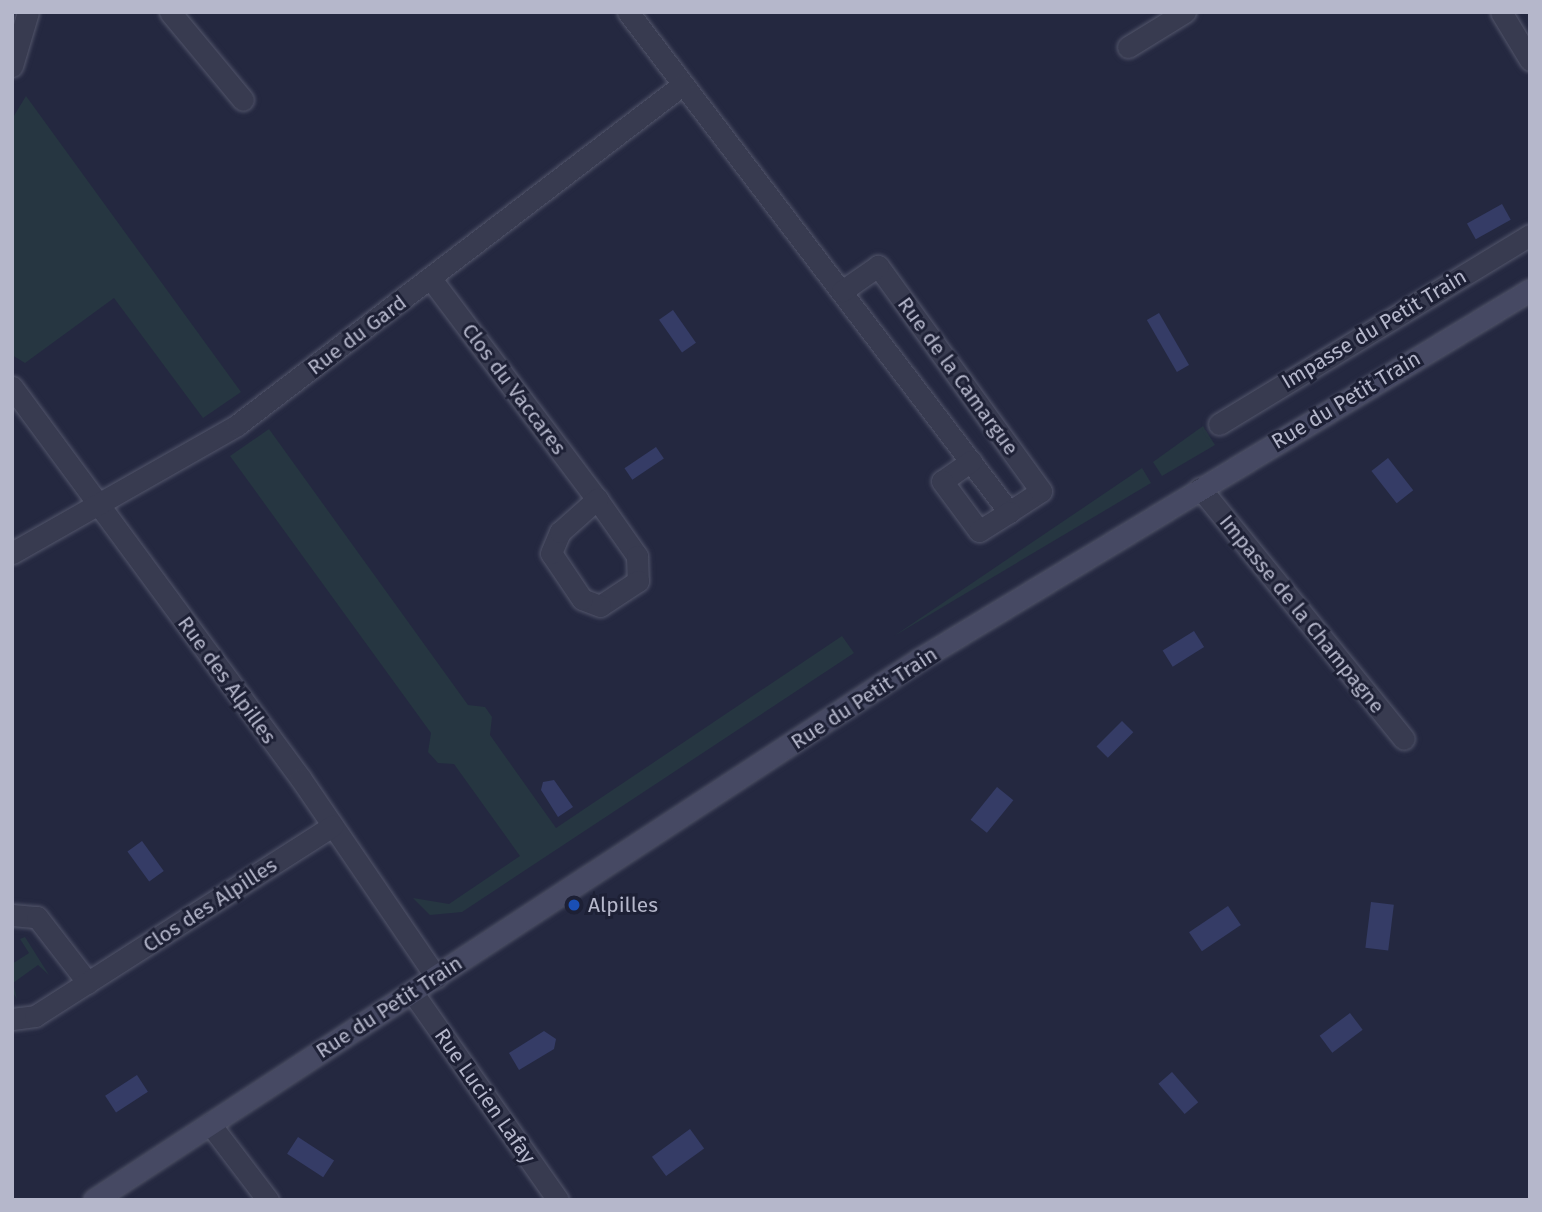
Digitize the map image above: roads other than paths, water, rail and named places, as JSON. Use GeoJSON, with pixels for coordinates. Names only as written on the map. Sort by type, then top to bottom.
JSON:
{"type":"FeatureCollection","features":[{"type":"Feature","properties":{"kind":"street"},"geometry":{"type":"LineString","coordinates":[[12,66],[28,12]]}},
{"type":"Feature","properties":{"kind":"street"},"geometry":{"type":"LineString","coordinates":[[170,12],[243,100]]}},
{"type":"Feature","properties":{"kind":"street","name":"Rue de la Camargue"},"geometry":{"type":"LineString","coordinates":[[628,12],[1009,512]]}},
{"type":"Feature","properties":{"kind":"street"},"geometry":{"type":"LineString","coordinates":[[1128,47],[1185,12]]}},
{"type":"Feature","properties":{"kind":"street"},"geometry":{"type":"LineString","coordinates":[[1501,12],[1530,60]]}},
{"type":"Feature","properties":{"kind":"street","name":"Rue du Gard"},"geometry":{"type":"LineString","coordinates":[[12,553],[96,501],[162,473],[237,425],[682,85]]}},
{"type":"Feature","properties":{"kind":"street","name":"Impasse du Petit Train"},"geometry":{"type":"LineString","coordinates":[[1219,424],[1530,235]]}},
{"type":"Feature","properties":{"kind":"street","name":"Rue de la Camargue"},"geometry":{"type":"LineString","coordinates":[[842,291],[878,266],[1041,491],[979,531],[942,481],[971,461]]}},
{"type":"Feature","properties":{"kind":"street","name":"Clos du Vaccares"},"geometry":{"type":"LineString","coordinates":[[431,279],[597,499],[641,569],[636,584],[600,606],[582,599],[551,553],[560,532],[597,499]]}},
{"type":"Feature","properties":{"kind":"street","name":"Rue du Petit Train"},"geometry":{"type":"LineString","coordinates":[[94,1200],[920,659],[1530,290]]}},
{"type":"Feature","properties":{"kind":"street","name":"Rue des Alpilles"},"geometry":{"type":"LineString","coordinates":[[12,387],[332,826],[436,977]]}},
{"type":"Feature","properties":{"kind":"street","name":"Impasse de la Champagne"},"geometry":{"type":"LineString","coordinates":[[1200,488],[1404,739]]}},
{"type":"Feature","properties":{"kind":"street","name":"Clos des Alpilles"},"geometry":{"type":"LineString","coordinates":[[12,1019],[35,1016],[332,826]]}},
{"type":"Feature","properties":{"kind":"street"},"geometry":{"type":"LineString","coordinates":[[12,915],[37,917],[88,983]]}},
{"type":"Feature","properties":{"kind":"street","name":"Rue Lucien Lafay"},"geometry":{"type":"LineString","coordinates":[[413,993],[558,1200]]}},
{"type":"Feature","properties":{"kind":"street"},"geometry":{"type":"LineString","coordinates":[[210,1124],[268,1200]]}},
{"type":"Feature","properties":{"kind":"water"},"geometry":{"type":"Polygon","coordinates":[[[1502,204],[1511,220],[1476,239],[1467,223],[1502,204]]]}},
{"type":"Feature","properties":{"kind":"water"},"geometry":{"type":"Polygon","coordinates":[[[673,310],[696,343],[682,353],[659,320],[673,310]]]}},
{"type":"Feature","properties":{"kind":"water"},"geometry":{"type":"Polygon","coordinates":[[[1159,313],[1189,365],[1177,372],[1147,320],[1159,313]]]}},
{"type":"Feature","properties":{"kind":"water"},"geometry":{"type":"Polygon","coordinates":[[[656,447],[664,459],[632,480],[624,468],[656,447]]]}},
{"type":"Feature","properties":{"kind":"water"},"geometry":{"type":"Polygon","coordinates":[[[1388,458],[1413,490],[1397,503],[1371,471],[1388,458]]]}},
{"type":"Feature","properties":{"kind":"water"},"geometry":{"type":"Polygon","coordinates":[[[1194,631],[1204,647],[1173,667],[1163,651],[1194,631]]]}},
{"type":"Feature","properties":{"kind":"water"},"geometry":{"type":"Polygon","coordinates":[[[1122,721],[1133,732],[1108,758],[1097,746],[1122,721]]]}},
{"type":"Feature","properties":{"kind":"water"},"geometry":{"type":"Polygon","coordinates":[[[554,780],[573,807],[558,817],[541,790],[543,782],[554,780]]]}},
{"type":"Feature","properties":{"kind":"water"},"geometry":{"type":"Polygon","coordinates":[[[997,787],[1013,800],[987,833],[971,820],[997,787]]]}},
{"type":"Feature","properties":{"kind":"water"},"geometry":{"type":"Polygon","coordinates":[[[142,841],[164,871],[149,882],[127,852],[142,841]]]}},
{"type":"Feature","properties":{"kind":"water"},"geometry":{"type":"Polygon","coordinates":[[[1371,902],[1394,905],[1388,950],[1365,948],[1371,902]]]}},
{"type":"Feature","properties":{"kind":"water"},"geometry":{"type":"Polygon","coordinates":[[[1228,906],[1241,925],[1202,951],[1189,932],[1228,906]]]}},
{"type":"Feature","properties":{"kind":"water"},"geometry":{"type":"Polygon","coordinates":[[[1350,1013],[1363,1030],[1332,1053],[1320,1036],[1350,1013]]]}},
{"type":"Feature","properties":{"kind":"water"},"geometry":{"type":"Polygon","coordinates":[[[544,1031],[556,1039],[554,1049],[519,1070],[509,1053],[544,1031]]]}},
{"type":"Feature","properties":{"kind":"water"},"geometry":{"type":"Polygon","coordinates":[[[1172,1072],[1198,1102],[1185,1114],[1158,1084],[1172,1072]]]}},
{"type":"Feature","properties":{"kind":"water"},"geometry":{"type":"Polygon","coordinates":[[[137,1075],[148,1092],[116,1112],[105,1096],[137,1075]]]}},
{"type":"Feature","properties":{"kind":"water"},"geometry":{"type":"Polygon","coordinates":[[[690,1129],[704,1148],[666,1176],[652,1157],[690,1129]]]}},
{"type":"Feature","properties":{"kind":"water"},"geometry":{"type":"Polygon","coordinates":[[[298,1137],[334,1160],[323,1177],[287,1154],[298,1137]]]}},
{"type":"Feature","properties":{"kind":"place","name":"Alpilles"},"geometry":{"type":"Point","coordinates":[574,905]}}]}
